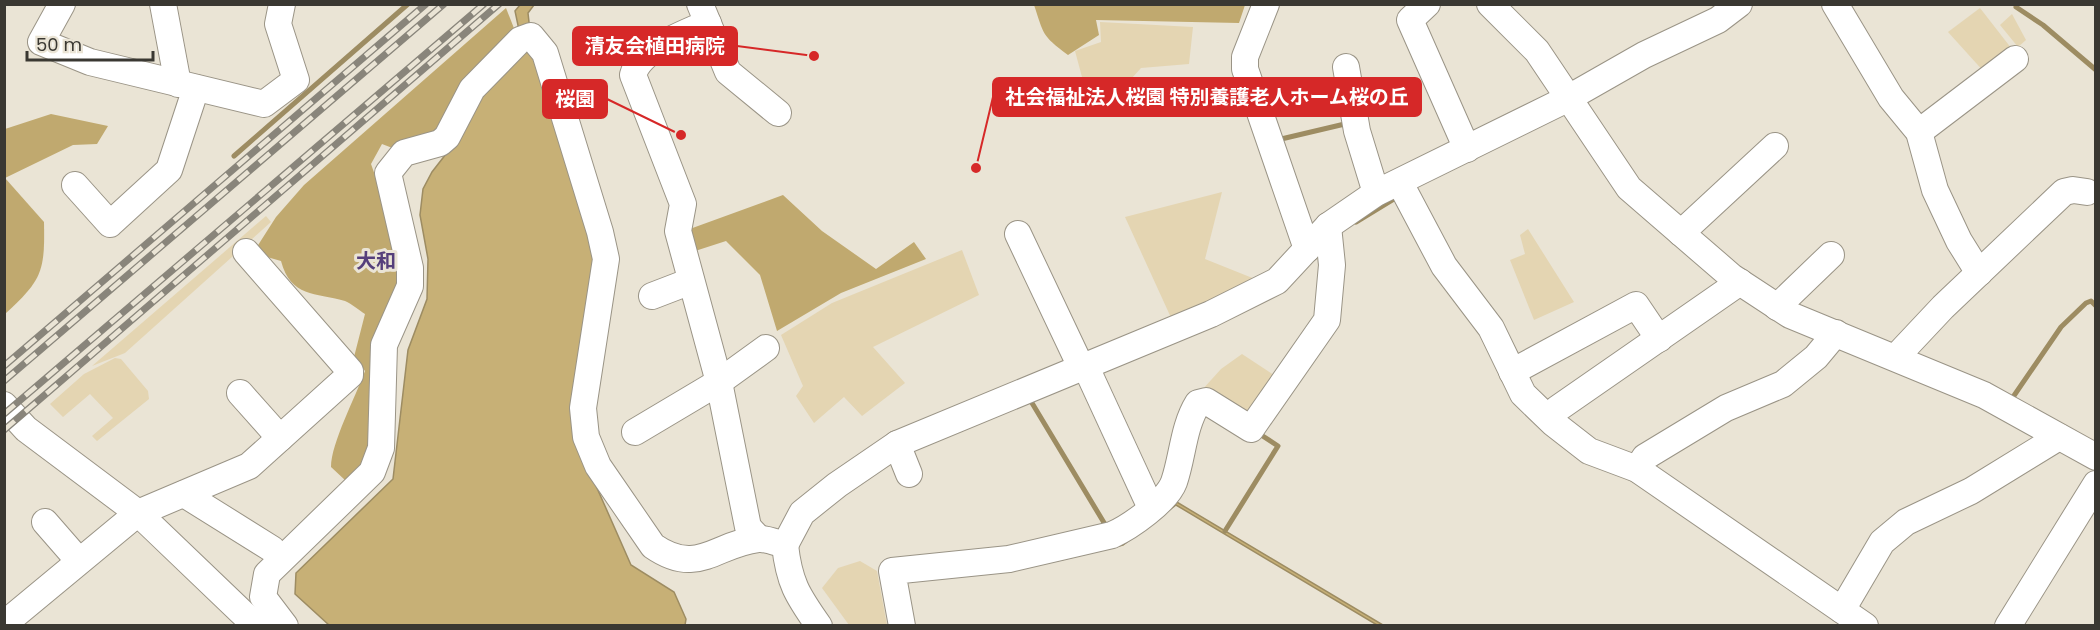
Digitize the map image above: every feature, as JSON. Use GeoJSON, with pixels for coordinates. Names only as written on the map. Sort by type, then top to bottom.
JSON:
{"type":"FeatureCollection","features":[{"type":"Feature","properties":{"kind":"street"},"geometry":{"type":"LineString","coordinates":[[62,4],[41,42],[90,62],[264,104],[296,80],[278,24],[282,4]]}},
{"type":"Feature","properties":{"kind":"street"},"geometry":{"type":"LineString","coordinates":[[75,185],[110,224],[176,174],[187,86],[163,4]]}},
{"type":"Feature","properties":{"kind":"street"},"geometry":{"type":"LineString","coordinates":[[1266,4],[1245,57],[1245,69],[1307,249]]}},
{"type":"Feature","properties":{"kind":"street"},"geometry":{"type":"LineString","coordinates":[[1427,4],[1410,20],[1467,149]]}},
{"type":"Feature","properties":{"kind":"street"},"geometry":{"type":"LineString","coordinates":[[1490,4],[1538,51],[1629,188],[1740,282],[1790,315],[1984,395],[2096,458]]}},
{"type":"Feature","properties":{"kind":"street"},"geometry":{"type":"LineString","coordinates":[[819,626],[803,604],[789,574],[785,545],[802,513],[837,484],[897,444],[1211,314],[1277,281],[1328,226],[1376,193],[1570,97],[1644,55],[1718,20],[1739,4]]}},
{"type":"Feature","properties":{"kind":"street"},"geometry":{"type":"LineString","coordinates":[[1835,4],[1891,98],[1919,132],[1935,190],[1959,241],[1979,273]]}},
{"type":"Feature","properties":{"kind":"street"},"geometry":{"type":"LineString","coordinates":[[753,532],[719,382],[678,231],[683,204],[633,75],[634,69],[660,44],[704,14],[728,72],[778,113]]}},
{"type":"Feature","properties":{"kind":"street"},"geometry":{"type":"LineString","coordinates":[[285,626],[263,597],[267,574],[372,472],[381,448],[384,345],[410,286],[410,268],[388,173],[404,153],[440,143],[447,138],[472,89],[507,50],[520,39],[531,36],[545,53],[600,232],[606,259],[583,408],[588,447],[598,466],[653,546],[663,553],[689,561],[753,532]]}},
{"type":"Feature","properties":{"kind":"street"},"geometry":{"type":"LineString","coordinates":[[1919,132],[2015,58]]}},
{"type":"Feature","properties":{"kind":"street"},"geometry":{"type":"LineString","coordinates":[[1346,67],[1357,131],[1376,193]]}},
{"type":"Feature","properties":{"kind":"street"},"geometry":{"type":"LineString","coordinates":[[1681,233],[1775,146]]}},
{"type":"Feature","properties":{"kind":"street"},"geometry":{"type":"LineString","coordinates":[[1400,183],[1444,266],[1491,328],[1523,394],[1553,423],[1589,452],[1637,469],[1865,626]]}},
{"type":"Feature","properties":{"kind":"street"},"geometry":{"type":"LineString","coordinates":[[1896,357],[2064,192],[2073,190],[2087,192]]}},
{"type":"Feature","properties":{"kind":"street"},"geometry":{"type":"LineString","coordinates":[[902,626],[892,571],[1009,559],[1112,535],[1124,530],[1168,494],[1174,483],[1190,415],[1198,403],[1206,401],[1251,429],[1327,320],[1332,265],[1328,226]]}},
{"type":"Feature","properties":{"kind":"street"},"geometry":{"type":"LineString","coordinates":[[1018,234],[1151,508]]}},
{"type":"Feature","properties":{"kind":"street"},"geometry":{"type":"LineString","coordinates":[[7,616],[138,513],[249,466],[350,375],[350,371],[246,252]]}},
{"type":"Feature","properties":{"kind":"street"},"geometry":{"type":"LineString","coordinates":[[1777,307],[1832,255]]}},
{"type":"Feature","properties":{"kind":"street"},"geometry":{"type":"LineString","coordinates":[[652,296],[691,281]]}},
{"type":"Feature","properties":{"kind":"street"},"geometry":{"type":"LineString","coordinates":[[1557,410],[1740,282]]}},
{"type":"Feature","properties":{"kind":"street"},"geometry":{"type":"LineString","coordinates":[[1512,372],[1636,305],[1659,339]]}},
{"type":"Feature","properties":{"kind":"street"},"geometry":{"type":"LineString","coordinates":[[1637,469],[1645,457],[1726,408],[1784,384],[1816,357],[1836,333]]}},
{"type":"Feature","properties":{"kind":"street"},"geometry":{"type":"LineString","coordinates":[[635,432],[719,382],[766,348]]}},
{"type":"Feature","properties":{"kind":"street"},"geometry":{"type":"LineString","coordinates":[[240,393],[280,438]]}},
{"type":"Feature","properties":{"kind":"street"},"geometry":{"type":"LineString","coordinates":[[4,405],[27,429],[138,513],[255,625]]}},
{"type":"Feature","properties":{"kind":"street"},"geometry":{"type":"LineString","coordinates":[[1842,610],[1882,542],[1906,522],[1971,491],[2059,437]]}},
{"type":"Feature","properties":{"kind":"street"},"geometry":{"type":"LineString","coordinates":[[897,444],[909,474]]}},
{"type":"Feature","properties":{"kind":"street"},"geometry":{"type":"LineString","coordinates":[[2008,626],[2096,484]]}},
{"type":"Feature","properties":{"kind":"street"},"geometry":{"type":"LineString","coordinates":[[184,494],[272,549]]}},
{"type":"Feature","properties":{"kind":"street"},"geometry":{"type":"LineString","coordinates":[[45,522],[79,561]]}},
{"type":"Feature","properties":{"kind":"street"},"geometry":{"type":"LineString","coordinates":[[710,539],[753,532],[785,545]]}},
{"type":"Feature","properties":{"kind":"shaded area"},"geometry":{"type":"Polygon","coordinates":[[[1034,4],[1245,5],[1239,23],[1096,20],[1099,35],[1068,55],[1048,38],[1034,4]]]}},
{"type":"Feature","properties":{"kind":"shaded area"},"geometry":{"type":"Polygon","coordinates":[[[520,5],[534,5],[528,13],[530,31],[599,254],[582,454],[631,565],[674,592],[686,619],[685,625],[329,625],[295,594],[296,573],[393,479],[408,350],[427,299],[428,259],[420,215],[423,189],[432,172],[460,136],[519,30],[515,11],[520,5]]]}},
{"type":"Feature","properties":{"kind":"shaded area"},"geometry":{"type":"Polygon","coordinates":[[[506,8],[517,36],[444,134],[395,149],[382,144],[371,164],[399,243],[401,287],[367,463],[346,481],[331,467],[332,457],[339,433],[365,371],[354,357],[365,314],[345,301],[298,288],[285,273],[281,261],[253,253],[276,217],[304,185],[506,8]]]}},
{"type":"Feature","properties":{"kind":"shaded area"},"geometry":{"type":"Polygon","coordinates":[[[1980,8],[2015,53],[1986,74],[1948,32],[1980,8]]]}},
{"type":"Feature","properties":{"kind":"shaded area"},"geometry":{"type":"Polygon","coordinates":[[[2012,14],[2026,40],[2018,47],[2000,25],[2012,14]]]}},
{"type":"Feature","properties":{"kind":"shaded area"},"geometry":{"type":"Polygon","coordinates":[[[1100,22],[1193,27],[1189,64],[1141,68],[1122,89],[1082,77],[1075,51],[1101,42],[1100,22]]]}},
{"type":"Feature","properties":{"kind":"shaded area"},"geometry":{"type":"Polygon","coordinates":[[[51,114],[108,126],[97,144],[73,145],[5,178],[5,129],[51,114]]]}},
{"type":"Feature","properties":{"kind":"shaded area"},"geometry":{"type":"Polygon","coordinates":[[[5,178],[44,222],[44,253],[39,274],[34,283],[5,314],[5,178]]]}},
{"type":"Feature","properties":{"kind":"shaded area"},"geometry":{"type":"Polygon","coordinates":[[[1222,192],[1205,259],[1260,281],[1173,322],[1125,217],[1222,192]]]}},
{"type":"Feature","properties":{"kind":"shaded area"},"geometry":{"type":"Polygon","coordinates":[[[783,195],[822,231],[876,269],[914,242],[926,259],[841,293],[777,331],[760,275],[726,241],[692,252],[687,230],[783,195]]]}},
{"type":"Feature","properties":{"kind":"shaded area"},"geometry":{"type":"Polygon","coordinates":[[[266,216],[271,222],[125,353],[92,366],[266,216]]]}},
{"type":"Feature","properties":{"kind":"shaded area"},"geometry":{"type":"Polygon","coordinates":[[[1528,229],[1574,302],[1534,320],[1510,260],[1525,254],[1520,235],[1528,229]]]}},
{"type":"Feature","properties":{"kind":"shaded area"},"geometry":{"type":"Polygon","coordinates":[[[962,250],[979,295],[873,347],[905,383],[862,416],[844,397],[814,423],[796,396],[803,386],[781,335],[832,303],[962,250]]]}},
{"type":"Feature","properties":{"kind":"shaded area"},"geometry":{"type":"Polygon","coordinates":[[[1242,354],[1280,379],[1249,420],[1202,390],[1221,369],[1242,354]]]}},
{"type":"Feature","properties":{"kind":"shaded area"},"geometry":{"type":"Polygon","coordinates":[[[115,358],[121,359],[148,391],[149,399],[97,441],[92,436],[113,418],[90,394],[63,417],[50,404],[84,374],[115,358]]]}},
{"type":"Feature","properties":{"kind":"shaded area"},"geometry":{"type":"Polygon","coordinates":[[[1175,501],[1383,625],[1377,625],[1176,505],[1123,545],[1061,560],[978,574],[982,569],[1175,501]]]}},
{"type":"Feature","properties":{"kind":"shaded area"},"geometry":{"type":"Polygon","coordinates":[[[860,561],[877,571],[887,625],[849,625],[822,588],[838,568],[860,561]]]}},
{"type":"Feature","properties":{"kind":"waterway"},"geometry":{"type":"LineString","coordinates":[[234,156],[408,4]]}},
{"type":"Feature","properties":{"kind":"waterway"},"geometry":{"type":"LineString","coordinates":[[2016,7],[2043,25],[2096,70]]}},
{"type":"Feature","properties":{"kind":"waterway"},"geometry":{"type":"LineString","coordinates":[[1277,140],[1349,123]]}},
{"type":"Feature","properties":{"kind":"waterway"},"geometry":{"type":"LineString","coordinates":[[1356,222],[1397,197]]}},
{"type":"Feature","properties":{"kind":"waterway"},"geometry":{"type":"LineString","coordinates":[[2011,400],[2061,327],[2086,303],[2091,301],[2096,306]]}},
{"type":"Feature","properties":{"kind":"waterway"},"geometry":{"type":"LineString","coordinates":[[1029,398],[1106,526]]}},
{"type":"Feature","properties":{"kind":"waterway"},"geometry":{"type":"LineString","coordinates":[[1225,531],[1278,446],[1258,433]]}},
{"type":"Feature","properties":{"kind":"railway"},"geometry":{"type":"LineString","coordinates":[[4,366],[426,4]]}},
{"type":"Feature","properties":{"kind":"railway"},"geometry":{"type":"LineString","coordinates":[[4,381],[444,4]]}},
{"type":"Feature","properties":{"kind":"railway"},"geometry":{"type":"LineString","coordinates":[[4,414],[484,4]]}},
{"type":"Feature","properties":{"kind":"railway"},"geometry":{"type":"LineString","coordinates":[[4,430],[499,4]]}},
{"type":"Feature","properties":{"kind":"place","name":"清友会植田病院"},"geometry":{"type":"Point","coordinates":[814,56]}},
{"type":"Feature","properties":{"kind":"place","name":"桜園"},"geometry":{"type":"Point","coordinates":[681,135]}},
{"type":"Feature","properties":{"kind":"place","name":"社会福祉法人桜園 特別養護老人ホーム桜の丘"},"geometry":{"type":"Point","coordinates":[976,168]}},
{"type":"Feature","properties":{"kind":"district","name":"大和"},"geometry":{"type":"Point","coordinates":[376,261]}}]}
